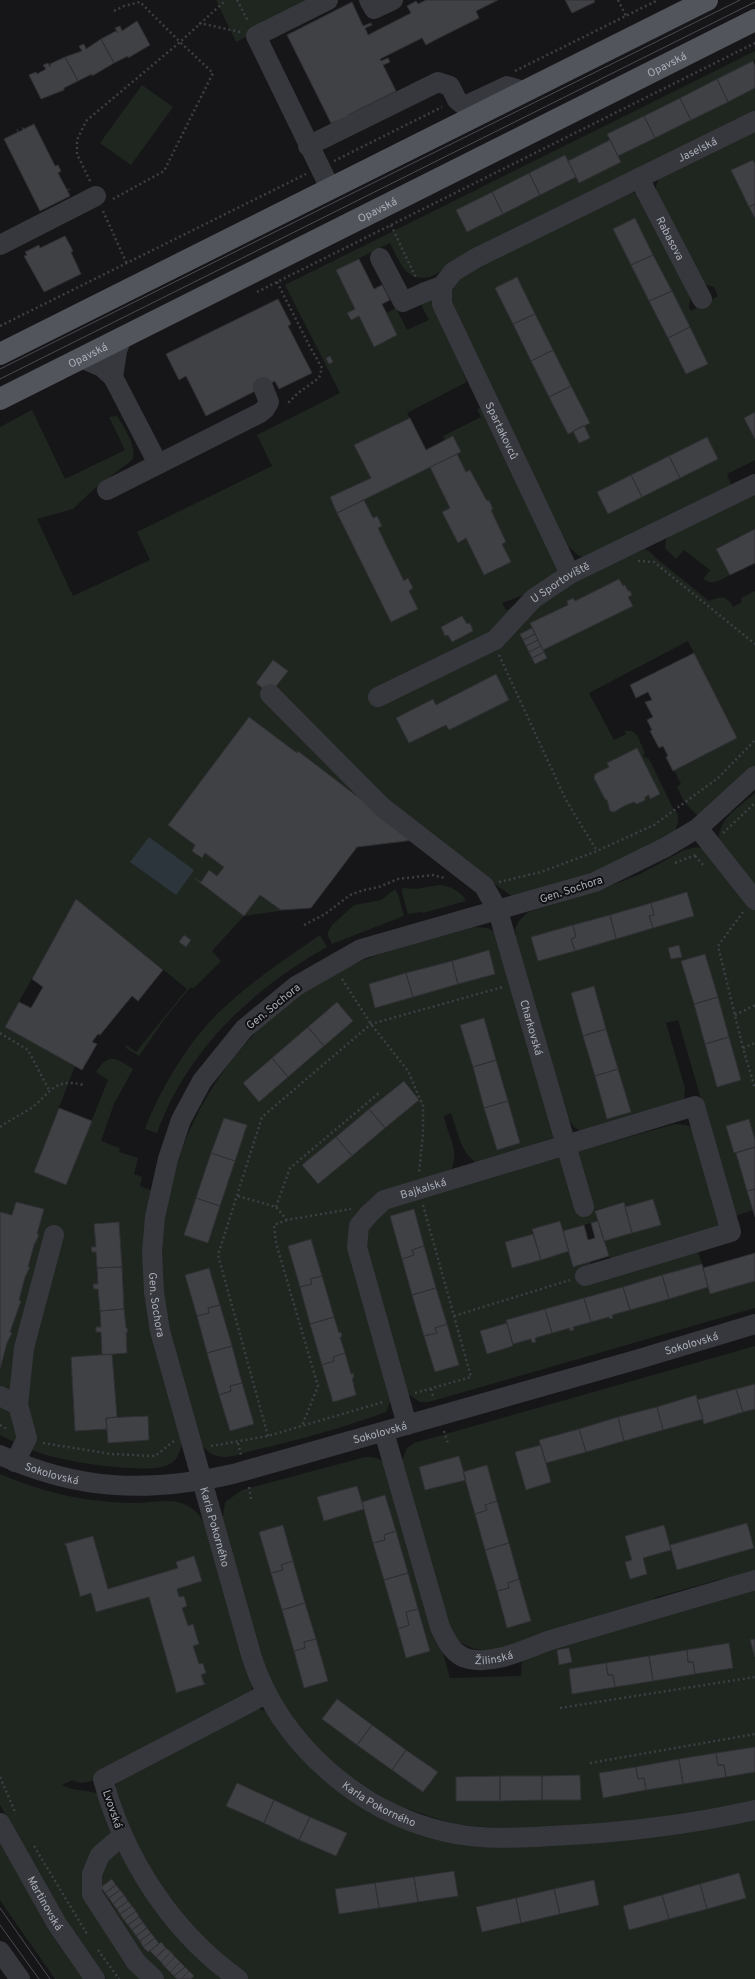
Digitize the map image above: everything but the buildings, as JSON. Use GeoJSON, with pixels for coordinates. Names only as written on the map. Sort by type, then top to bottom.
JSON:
{"type":"FeatureCollection","features":[{"type":"Feature","properties":{"kind":"main road"},"geometry":{"type":"LineString","coordinates":[[0,354],[707,0]]}},
{"type":"Feature","properties":{"kind":"main road","name":"Opavská"},"geometry":{"type":"LineString","coordinates":[[0,399],[755,20]]}},
{"type":"Feature","properties":{"kind":"street"},"geometry":{"type":"LineString","coordinates":[[328,0],[256,36],[308,146],[330,188]]}},
{"type":"Feature","properties":{"kind":"street"},"geometry":{"type":"LineString","coordinates":[[369,0],[374,9],[393,0]]}},
{"type":"Feature","properties":{"kind":"street"},"geometry":{"type":"LineString","coordinates":[[308,146],[438,82],[450,86],[457,100],[462,104],[469,104],[507,86],[524,91]]}},
{"type":"Feature","properties":{"kind":"street","name":"Jaselská"},"geometry":{"type":"LineString","coordinates":[[639,178],[755,121]]}},
{"type":"Feature","properties":{"kind":"street"},"geometry":{"type":"LineString","coordinates":[[380,258],[403,302],[442,286],[453,272],[476,258],[639,178]]}},
{"type":"Feature","properties":{"kind":"street","name":"Rabasova"},"geometry":{"type":"LineString","coordinates":[[639,178],[702,299]]}},
{"type":"Feature","properties":{"kind":"street"},"geometry":{"type":"LineString","coordinates":[[0,245],[98,200]]}},
{"type":"Feature","properties":{"kind":"street","name":"Spartakovců"},"geometry":{"type":"LineString","coordinates":[[442,286],[442,304],[570,574]]}},
{"type":"Feature","properties":{"kind":"street"},"geometry":{"type":"LineString","coordinates":[[113,376],[116,351],[122,337]]}},
{"type":"Feature","properties":{"kind":"street"},"geometry":{"type":"LineString","coordinates":[[81,358],[102,367],[113,376],[158,464]]}},
{"type":"Feature","properties":{"kind":"street"},"geometry":{"type":"LineString","coordinates":[[106,490],[263,411],[269,402],[263,387]]}},
{"type":"Feature","properties":{"kind":"street","name":"U Sportoviště"},"geometry":{"type":"LineString","coordinates":[[378,697],[493,641],[533,598],[570,574],[755,484]]}},
{"type":"Feature","properties":{"kind":"street"},"geometry":{"type":"LineString","coordinates":[[270,694],[382,807],[484,886]]}},
{"type":"Feature","properties":{"kind":"street","name":"Gen. Sochora"},"geometry":{"type":"LineString","coordinates":[[201,1481],[160,1331],[154,1292],[152,1252],[155,1217],[168,1159],[181,1120],[202,1081],[244,1029],[296,986],[361,949],[595,882],[666,847],[698,828],[755,776]]}},
{"type":"Feature","properties":{"kind":"street"},"geometry":{"type":"LineString","coordinates":[[698,828],[750,905]]}},
{"type":"Feature","properties":{"kind":"street","name":"Charkovská"},"geometry":{"type":"LineString","coordinates":[[484,886],[498,911],[584,1206]]}},
{"type":"Feature","properties":{"kind":"street","name":"Bajkalská"},"geometry":{"type":"LineString","coordinates":[[407,1425],[357,1247],[359,1226],[369,1214],[384,1200],[695,1106],[731,1232],[585,1276]]}},
{"type":"Feature","properties":{"kind":"street"},"geometry":{"type":"LineString","coordinates":[[8,1458],[27,1438],[18,1405],[24,1348],[54,1235]]}},
{"type":"Feature","properties":{"kind":"street","name":"Sokolovská"},"geometry":{"type":"LineString","coordinates":[[8,1458],[56,1475],[114,1486],[168,1486],[201,1481],[384,1432],[661,1353],[755,1324]]}},
{"type":"Feature","properties":{"kind":"street"},"geometry":{"type":"LineString","coordinates":[[0,1396],[18,1405]]}},
{"type":"Feature","properties":{"kind":"street","name":"Žilinská"},"geometry":{"type":"LineString","coordinates":[[384,1432],[440,1627],[449,1646],[462,1657],[478,1660],[505,1656],[558,1638],[755,1580]]}},
{"type":"Feature","properties":{"kind":"street","name":"Karla Pokorného"},"geometry":{"type":"LineString","coordinates":[[201,1481],[252,1658],[266,1694],[293,1736],[332,1773],[380,1807],[406,1819],[444,1832],[498,1838],[602,1833],[690,1823],[755,1810]]}},
{"type":"Feature","properties":{"kind":"street","name":"Lvovská"},"geometry":{"type":"LineString","coordinates":[[238,1979],[212,1958],[174,1920],[149,1884],[122,1836],[103,1779],[266,1694]]}},
{"type":"Feature","properties":{"kind":"street","name":"Martinovská"},"geometry":{"type":"LineString","coordinates":[[0,1823],[57,1924],[96,1979]]}},
{"type":"Feature","properties":{"kind":"street"},"geometry":{"type":"LineString","coordinates":[[122,1836],[100,1855],[92,1874],[92,1894],[136,1962],[154,1979]]}},
{"type":"Feature","properties":{"kind":"street"},"geometry":{"type":"LineString","coordinates":[[0,1951],[20,1979]]}},
{"type":"Feature","properties":{"kind":"path"},"geometry":{"type":"LineString","coordinates":[[127,264],[77,154],[77,140],[86,121],[180,42],[199,23],[226,0]]}},
{"type":"Feature","properties":{"kind":"path"},"geometry":{"type":"LineString","coordinates":[[237,0],[256,36]]}},
{"type":"Feature","properties":{"kind":"path"},"geometry":{"type":"LineString","coordinates":[[618,0],[626,16]]}},
{"type":"Feature","properties":{"kind":"path"},"geometry":{"type":"LineString","coordinates":[[98,200],[164,171],[213,73],[140,2],[124,6],[112,12]]}},
{"type":"Feature","properties":{"kind":"path"},"geometry":{"type":"LineString","coordinates":[[199,23],[256,36]]}},
{"type":"Feature","properties":{"kind":"path"},"geometry":{"type":"LineString","coordinates":[[278,282],[323,370],[319,378],[298,393],[284,407]]}},
{"type":"Feature","properties":{"kind":"path"},"geometry":{"type":"LineString","coordinates":[[614,552],[623,560],[654,562],[755,644]]}},
{"type":"Feature","properties":{"kind":"path"},"geometry":{"type":"LineString","coordinates":[[493,641],[566,800],[597,851]]}},
{"type":"Feature","properties":{"kind":"path"},"geometry":{"type":"LineString","coordinates":[[484,886],[541,872],[597,851],[654,825],[678,809],[718,778],[755,740]]}},
{"type":"Feature","properties":{"kind":"path"},"geometry":{"type":"LineString","coordinates":[[722,835],[755,803]]}},
{"type":"Feature","properties":{"kind":"path"},"geometry":{"type":"LineString","coordinates":[[304,925],[324,914],[350,895],[364,890],[379,887],[398,879],[433,875],[447,878]]}},
{"type":"Feature","properties":{"kind":"path"},"geometry":{"type":"LineString","coordinates":[[750,905],[718,946],[743,1048],[755,1088]]}},
{"type":"Feature","properties":{"kind":"path"},"geometry":{"type":"LineString","coordinates":[[210,1442],[212,1447],[268,1436],[471,1377],[418,1189],[423,1133],[423,1106],[408,1071],[371,1024],[340,976]]}},
{"type":"Feature","properties":{"kind":"path"},"geometry":{"type":"LineString","coordinates":[[268,1436],[218,1255],[262,1117],[371,1024],[518,982]]}},
{"type":"Feature","properties":{"kind":"path"},"geometry":{"type":"LineString","coordinates":[[735,1015],[755,1005]]}},
{"type":"Feature","properties":{"kind":"path"},"geometry":{"type":"LineString","coordinates":[[0,1033],[28,1050],[49,1090]]}},
{"type":"Feature","properties":{"kind":"path"},"geometry":{"type":"LineString","coordinates":[[743,1048],[755,1042]]}},
{"type":"Feature","properties":{"kind":"path"},"geometry":{"type":"LineString","coordinates":[[0,1126],[31,1108],[49,1090],[69,1081],[84,1085]]}},
{"type":"Feature","properties":{"kind":"path"},"geometry":{"type":"LineString","coordinates":[[276,1207],[290,1168],[379,1093]]}},
{"type":"Feature","properties":{"kind":"path"},"geometry":{"type":"LineString","coordinates":[[238,1196],[276,1207],[287,1220]]}},
{"type":"Feature","properties":{"kind":"path"},"geometry":{"type":"LineString","coordinates":[[302,1426],[318,1386],[276,1243],[274,1225],[287,1220],[360,1207],[369,1214]]}},
{"type":"Feature","properties":{"kind":"path"},"geometry":{"type":"LineString","coordinates":[[454,1316],[585,1276]]}},
{"type":"Feature","properties":{"kind":"path"},"geometry":{"type":"LineString","coordinates":[[0,1425],[27,1438],[53,1446],[104,1453],[155,1456],[171,1442],[189,1437]]}},
{"type":"Feature","properties":{"kind":"path"},"geometry":{"type":"LineString","coordinates":[[560,1708],[755,1677]]}},
{"type":"Feature","properties":{"kind":"path"},"geometry":{"type":"LineString","coordinates":[[590,1763],[755,1734]]}},
{"type":"Feature","properties":{"kind":"path"},"geometry":{"type":"LineString","coordinates":[[0,1777],[20,1821]]}},
{"type":"Feature","properties":{"kind":"path"},"geometry":{"type":"LineString","coordinates":[[32,1842],[88,1936]]}},
{"type":"Feature","properties":{"kind":"path"},"geometry":{"type":"LineString","coordinates":[[96,1948],[119,1979]]}},
{"type":"Feature","properties":{"kind":"shaded area"},"geometry":{"type":"Polygon","coordinates":[[[216,0],[318,0],[236,42],[216,0]]]}},
{"type":"Feature","properties":{"kind":"shaded area"},"geometry":{"type":"Polygon","coordinates":[[[755,51],[755,60],[607,134],[610,140],[568,161],[564,155],[456,210],[467,232],[576,177],[579,183],[621,162],[618,156],[755,88],[755,114],[430,277],[422,278],[415,276],[404,269],[390,243],[336,270],[355,309],[347,313],[350,320],[359,316],[374,347],[397,335],[386,313],[396,308],[407,330],[429,320],[419,301],[426,298],[433,301],[467,382],[407,413],[410,418],[355,445],[371,478],[330,497],[391,622],[418,608],[409,591],[413,588],[409,579],[404,581],[378,528],[382,526],[377,517],[373,518],[364,500],[430,467],[450,508],[442,512],[458,543],[466,538],[484,575],[510,562],[502,544],[506,542],[491,510],[493,509],[489,500],[487,501],[470,470],[466,472],[457,454],[461,452],[445,440],[443,436],[481,417],[477,409],[481,408],[561,568],[546,586],[502,603],[506,610],[645,549],[709,601],[717,598],[723,598],[728,600],[733,607],[742,602],[741,598],[755,591],[755,771],[701,819],[685,803],[677,787],[681,784],[674,770],[737,738],[688,641],[589,693],[614,740],[626,734],[624,731],[632,731],[637,735],[645,753],[643,756],[649,759],[673,808],[678,815],[677,826],[672,839],[642,855],[516,899],[473,869],[414,840],[357,847],[309,907],[244,916],[212,951],[221,961],[194,988],[191,987],[188,990],[166,1017],[139,1056],[126,1048],[126,1045],[136,1052],[187,989],[76,899],[5,1027],[75,1066],[34,1172],[66,1185],[108,1080],[96,1072],[109,1059],[122,1062],[133,1069],[114,1104],[101,1141],[120,1148],[119,1152],[138,1158],[134,1174],[142,1177],[140,1186],[153,1191],[150,1203],[182,1443],[178,1455],[170,1464],[160,1467],[125,1468],[83,1463],[48,1456],[0,1435],[0,427],[32,410],[65,479],[125,450],[109,417],[117,416],[132,444],[132,460],[93,490],[73,509],[37,519],[73,596],[150,560],[137,532],[272,466],[257,435],[340,393],[285,285],[755,51]]]}},
{"type":"Feature","properties":{"kind":"shaded area"},"geometry":{"type":"Polygon","coordinates":[[[142,85],[173,107],[131,165],[100,143],[142,85]]]}},
{"type":"Feature","properties":{"kind":"shaded area"},"geometry":{"type":"Polygon","coordinates":[[[755,127],[755,460],[727,474],[732,487],[588,558],[579,556],[568,546],[452,312],[450,286],[458,277],[632,192],[638,194],[692,291],[689,307],[691,311],[718,296],[714,287],[700,283],[656,192],[656,186],[660,176],[755,127]]]}},
{"type":"Feature","properties":{"kind":"shaded area"},"geometry":{"type":"Polygon","coordinates":[[[755,494],[755,529],[716,549],[730,575],[716,582],[707,581],[703,579],[710,570],[684,550],[676,559],[665,548],[666,539],[670,536],[755,494]]]}},
{"type":"Feature","properties":{"kind":"shaded area"},"geometry":{"type":"Polygon","coordinates":[[[755,793],[755,888],[719,841],[719,833],[722,826],[731,814],[755,793]]]}},
{"type":"Feature","properties":{"kind":"shaded area"},"geometry":{"type":"Polygon","coordinates":[[[149,837],[194,870],[176,895],[130,862],[149,837]]]}},
{"type":"Feature","properties":{"kind":"shaded area"},"geometry":{"type":"Polygon","coordinates":[[[697,847],[704,849],[755,904],[755,1217],[753,1210],[735,1216],[678,1020],[666,1023],[685,1088],[684,1100],[582,1132],[574,1127],[568,1118],[516,938],[515,930],[518,922],[528,912],[603,889],[640,874],[684,850],[697,847]]]}},
{"type":"Feature","properties":{"kind":"shaded area"},"geometry":{"type":"Polygon","coordinates":[[[439,885],[462,894],[466,901],[423,913],[408,914],[402,888],[416,889],[439,885]]]}},
{"type":"Feature","properties":{"kind":"shaded area"},"geometry":{"type":"Polygon","coordinates":[[[395,889],[398,894],[404,916],[332,944],[328,936],[328,932],[332,925],[354,905],[381,900],[395,889]]]}},
{"type":"Feature","properties":{"kind":"shaded area"},"geometry":{"type":"Polygon","coordinates":[[[475,927],[488,928],[498,934],[555,1124],[553,1138],[478,1164],[463,1148],[451,1113],[444,1116],[454,1151],[453,1165],[450,1173],[353,1227],[392,1397],[386,1412],[319,1434],[234,1456],[222,1457],[211,1454],[198,1439],[166,1319],[163,1302],[162,1252],[167,1204],[179,1158],[197,1114],[222,1074],[252,1037],[288,1004],[329,976],[346,967],[382,953],[475,927]]]}},
{"type":"Feature","properties":{"kind":"shaded area"},"geometry":{"type":"Polygon","coordinates":[[[320,935],[327,947],[273,982],[248,1002],[225,1025],[204,1049],[186,1075],[170,1103],[157,1133],[145,1129],[159,1098],[176,1067],[207,1025],[230,1002],[255,981],[320,935]]]}},
{"type":"Feature","properties":{"kind":"shaded area"},"geometry":{"type":"Polygon","coordinates":[[[675,1124],[686,1125],[694,1129],[723,1225],[612,1260],[609,1256],[604,1241],[660,1224],[653,1199],[625,1207],[623,1202],[595,1210],[598,1221],[563,1231],[559,1221],[532,1229],[533,1234],[505,1242],[512,1268],[569,1251],[590,1262],[591,1267],[698,1251],[703,1268],[755,1253],[755,1308],[429,1402],[420,1402],[405,1392],[364,1250],[368,1223],[377,1212],[568,1154],[675,1124]]]}},
{"type":"Feature","properties":{"kind":"shaded area"},"geometry":{"type":"Polygon","coordinates":[[[755,1346],[755,1574],[727,1582],[721,1579],[654,1598],[652,1605],[493,1650],[475,1649],[460,1642],[451,1634],[401,1463],[407,1448],[414,1443],[755,1346]]]}},
{"type":"Feature","properties":{"kind":"shaded area"},"geometry":{"type":"Polygon","coordinates":[[[365,1457],[375,1458],[382,1461],[392,1475],[450,1678],[521,1676],[522,1659],[755,1586],[755,1801],[669,1816],[597,1825],[518,1829],[457,1825],[395,1805],[372,1793],[337,1767],[306,1735],[285,1707],[272,1683],[261,1655],[222,1522],[225,1502],[242,1490],[365,1457]]]}},
{"type":"Feature","properties":{"kind":"shaded area"},"geometry":{"type":"Polygon","coordinates":[[[0,1474],[47,1491],[97,1501],[138,1503],[173,1501],[191,1507],[200,1517],[209,1535],[253,1685],[251,1692],[97,1779],[82,1783],[73,1780],[62,1785],[72,1789],[102,1795],[114,1829],[85,1877],[150,1979],[106,1979],[62,1915],[0,1805],[0,1474]],[[93,1536],[64,1544],[66,1545],[80,1595],[79,1597],[91,1593],[149,1597],[176,1691],[175,1692],[206,1684],[204,1683],[201,1675],[206,1673],[204,1663],[199,1664],[193,1646],[199,1643],[193,1625],[188,1626],[182,1608],[187,1606],[184,1596],[179,1597],[177,1589],[201,1581],[194,1557],[176,1562],[178,1568],[108,1589],[93,1536]]]}},
{"type":"Feature","properties":{"kind":"shaded area"},"geometry":{"type":"Polygon","coordinates":[[[256,1709],[261,1709],[271,1714],[295,1746],[456,1840],[755,1817],[755,1979],[248,1979],[185,1922],[142,1858],[115,1796],[116,1784],[123,1777],[256,1709]]]}},
{"type":"Feature","properties":{"kind":"shaded area"},"geometry":{"type":"Polygon","coordinates":[[[0,1843],[44,1919],[85,1979],[55,1979],[0,1900],[0,1843]]]}},
{"type":"Feature","properties":{"kind":"shaded area"},"geometry":{"type":"Polygon","coordinates":[[[123,1849],[228,1979],[162,1979],[141,1958],[97,1890],[104,1861],[123,1849]]]}},
{"type":"Feature","properties":{"kind":"tram line"},"geometry":{"type":"LineString","coordinates":[[0,369],[740,0]]}},
{"type":"Feature","properties":{"kind":"tram line"},"geometry":{"type":"LineString","coordinates":[[0,379],[755,2]]}},
{"type":"Feature","properties":{"kind":"tram line"},"geometry":{"type":"LineString","coordinates":[[0,1908],[50,1979]]}},
{"type":"Feature","properties":{"kind":"tram line"},"geometry":{"type":"LineString","coordinates":[[0,1925],[39,1979]]}}]}
